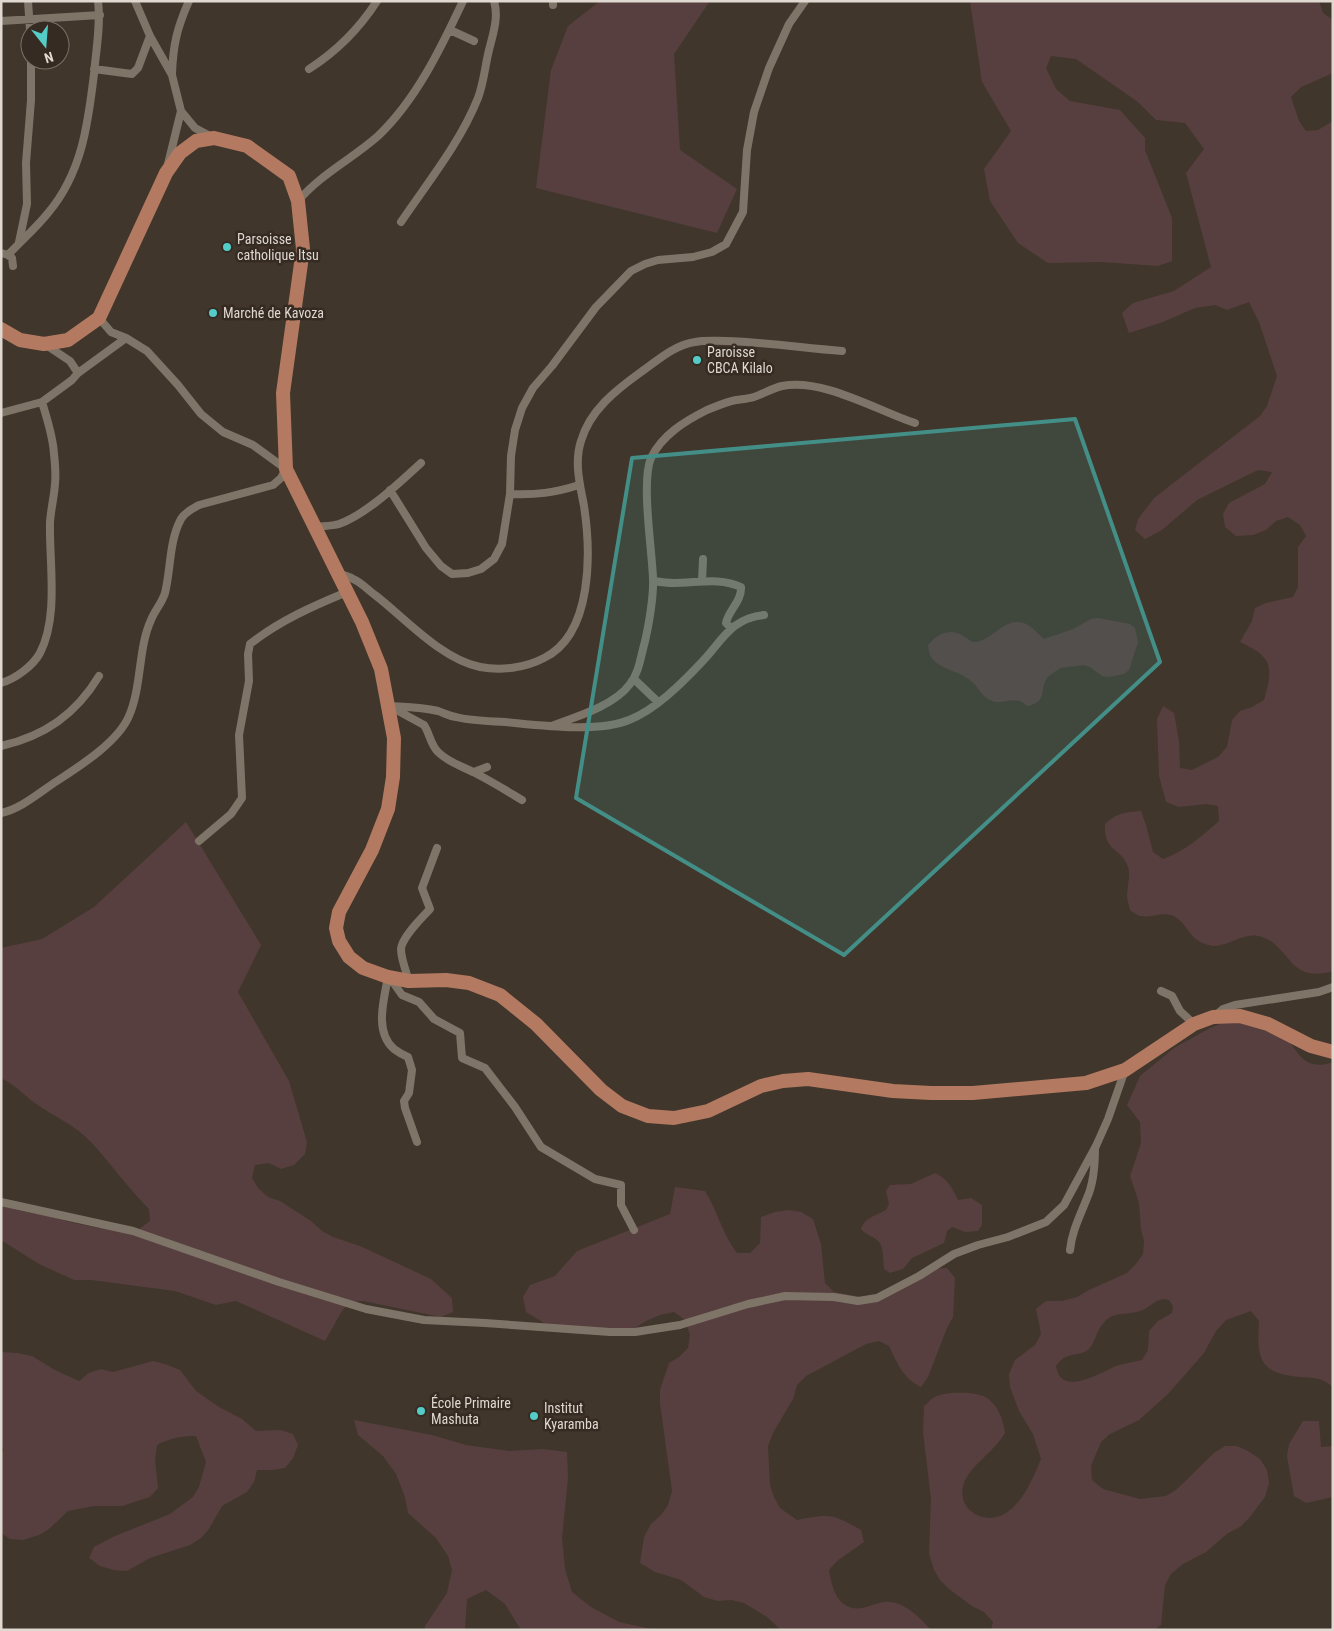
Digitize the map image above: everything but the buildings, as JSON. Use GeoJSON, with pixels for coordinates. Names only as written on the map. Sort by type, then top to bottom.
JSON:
{"type":"FeatureCollection","features":[{"type":"Feature","properties":{"kind":"highway"},"geometry":{"type":"LineString","coordinates":[[1,329],[20,340],[44,344],[68,340],[99,318],[166,173],[180,153],[196,141],[214,138],[247,146],[289,176],[298,201],[303,249],[282,392],[286,469],[347,592],[381,670],[394,738],[393,777],[388,810],[372,850],[339,912],[336,928],[339,941],[349,956],[363,968],[388,977],[409,981],[446,980],[469,982],[500,996],[536,1024],[601,1090],[622,1106],[648,1116],[674,1118],[708,1111],[762,1086],[783,1080],[808,1079],[893,1091],[973,1093],[1086,1083],[1125,1070],[1194,1024],[1213,1017],[1240,1016],[1268,1024],[1310,1046],[1333,1052]]}},
{"type":"Feature","properties":{"kind":"street"},"geometry":{"type":"LineString","coordinates":[[28,1],[30,19]]}},
{"type":"Feature","properties":{"kind":"street"},"geometry":{"type":"LineString","coordinates":[[13,266],[12,258],[5,254],[48,212],[68,183],[80,155],[88,125],[100,15],[98,1]]}},
{"type":"Feature","properties":{"kind":"street"},"geometry":{"type":"LineString","coordinates":[[135,1],[150,36],[172,75],[181,111],[195,128],[214,138]]}},
{"type":"Feature","properties":{"kind":"street"},"geometry":{"type":"LineString","coordinates":[[172,75],[173,48],[179,23],[189,1]]}},
{"type":"Feature","properties":{"kind":"street"},"geometry":{"type":"LineString","coordinates":[[309,69],[330,55],[352,35],[378,1]]}},
{"type":"Feature","properties":{"kind":"street"},"geometry":{"type":"LineString","coordinates":[[298,201],[310,187],[331,170],[358,153],[380,134],[422,82],[463,1]]}},
{"type":"Feature","properties":{"kind":"street"},"geometry":{"type":"LineString","coordinates":[[401,222],[462,131],[478,98],[486,75],[488,54],[496,20],[494,1]]}},
{"type":"Feature","properties":{"kind":"street"},"geometry":{"type":"LineString","coordinates":[[390,490],[426,548],[441,566],[452,574],[468,573],[481,569],[494,559],[502,544],[510,494],[514,430],[522,408],[533,388],[596,307],[631,271],[658,260],[693,257],[712,252],[726,244],[743,212],[747,150],[754,112],[769,68],[790,24],[805,1]]}},
{"type":"Feature","properties":{"kind":"street"},"geometry":{"type":"LineString","coordinates":[[1,21],[100,15]]}},
{"type":"Feature","properties":{"kind":"street"},"geometry":{"type":"LineString","coordinates":[[450,30],[474,41]]}},
{"type":"Feature","properties":{"kind":"street"},"geometry":{"type":"LineString","coordinates":[[94,69],[132,74],[138,68],[150,36]]}},
{"type":"Feature","properties":{"kind":"street"},"geometry":{"type":"LineString","coordinates":[[19,242],[28,204],[26,162],[31,100],[31,70]]}},
{"type":"Feature","properties":{"kind":"street"},"geometry":{"type":"LineString","coordinates":[[166,173],[181,111]]}},
{"type":"Feature","properties":{"kind":"street"},"geometry":{"type":"LineString","coordinates":[[1,813],[19,806],[90,757],[110,741],[129,716],[137,689],[143,650],[151,619],[159,608],[165,594],[176,534],[182,518],[199,505],[273,485],[286,469],[253,445],[223,432],[201,414],[147,351],[126,338],[110,332],[99,318]]}},
{"type":"Feature","properties":{"kind":"street"},"geometry":{"type":"LineString","coordinates":[[1,413],[42,402],[126,338]]}},
{"type":"Feature","properties":{"kind":"street"},"geometry":{"type":"LineString","coordinates":[[338,574],[355,579],[431,642],[460,660],[478,666],[497,669],[537,662],[551,655],[561,645],[575,624],[583,602],[587,578],[587,552],[584,505],[579,485],[580,442],[587,425],[596,412],[619,388],[669,352],[682,345],[694,342],[758,342],[842,351]]}},
{"type":"Feature","properties":{"kind":"street"},"geometry":{"type":"LineString","coordinates":[[44,344],[70,361],[78,373]]}},
{"type":"Feature","properties":{"kind":"street"},"geometry":{"type":"LineString","coordinates":[[551,726],[587,713],[611,700],[629,686],[634,679],[647,636],[654,581],[646,479],[650,460],[660,442],[675,429],[697,415],[720,404],[752,398],[782,386],[810,385],[835,392],[915,423]]}},
{"type":"Feature","properties":{"kind":"street"},"geometry":{"type":"LineString","coordinates":[[1,682],[7,681],[25,670],[39,654],[48,630],[51,591],[51,511],[55,483],[54,452],[50,426],[42,402]]}},
{"type":"Feature","properties":{"kind":"street"},"geometry":{"type":"LineString","coordinates":[[315,527],[338,524],[359,512],[390,490],[421,463]]}},
{"type":"Feature","properties":{"kind":"street"},"geometry":{"type":"LineString","coordinates":[[510,494],[536,495],[557,492],[579,485]]}},
{"type":"Feature","properties":{"kind":"street"},"geometry":{"type":"LineString","coordinates":[[702,559],[702,581]]}},
{"type":"Feature","properties":{"kind":"street"},"geometry":{"type":"LineString","coordinates":[[654,581],[675,583],[702,581],[734,584],[742,587],[739,598],[727,619],[726,623],[731,628]]}},
{"type":"Feature","properties":{"kind":"street"},"geometry":{"type":"LineString","coordinates":[[199,841],[231,814],[242,798],[239,735],[249,681],[248,654],[250,644],[267,630],[313,606],[347,592]]}},
{"type":"Feature","properties":{"kind":"street"},"geometry":{"type":"LineString","coordinates":[[389,706],[414,707],[438,711],[455,717],[551,726],[609,726],[629,721],[647,711],[682,682],[731,628],[745,620],[764,615]]}},
{"type":"Feature","properties":{"kind":"street"},"geometry":{"type":"LineString","coordinates":[[1,746],[28,738],[48,729],[87,695],[99,676]]}},
{"type":"Feature","properties":{"kind":"street"},"geometry":{"type":"LineString","coordinates":[[634,679],[658,702]]}},
{"type":"Feature","properties":{"kind":"street"},"geometry":{"type":"LineString","coordinates":[[389,706],[424,725],[428,730],[429,739],[437,751],[451,763],[474,772],[522,800]]}},
{"type":"Feature","properties":{"kind":"street"},"geometry":{"type":"LineString","coordinates":[[474,772],[487,766]]}},
{"type":"Feature","properties":{"kind":"street"},"geometry":{"type":"LineString","coordinates":[[409,981],[401,947],[404,940],[430,910],[422,888],[437,848]]}},
{"type":"Feature","properties":{"kind":"street"},"geometry":{"type":"LineString","coordinates":[[388,977],[382,1007],[382,1027],[393,1048],[408,1057],[412,1070],[409,1093],[404,1101],[418,1142]]}},
{"type":"Feature","properties":{"kind":"street"},"geometry":{"type":"LineString","coordinates":[[388,977],[402,995],[419,1002],[434,1019],[460,1033],[462,1058],[485,1068],[515,1107],[541,1147],[595,1179],[621,1185],[621,1205],[634,1230]]}},
{"type":"Feature","properties":{"kind":"street"},"geometry":{"type":"LineString","coordinates":[[1213,1017],[1223,1009],[1234,1005],[1319,992],[1333,987]]}},
{"type":"Feature","properties":{"kind":"street"},"geometry":{"type":"LineString","coordinates":[[1161,991],[1172,996],[1180,1011],[1194,1024]]}},
{"type":"Feature","properties":{"kind":"street"},"geometry":{"type":"LineString","coordinates":[[1,1202],[132,1231],[279,1282],[366,1309],[424,1320],[486,1322],[610,1332],[635,1332],[680,1325],[748,1304],[785,1296],[834,1297],[858,1301],[877,1298],[919,1276],[954,1254],[1008,1237],[1046,1222],[1064,1205],[1096,1146],[1108,1119],[1125,1070]]}},
{"type":"Feature","properties":{"kind":"street"},"geometry":{"type":"LineString","coordinates":[[1070,1250],[1075,1227],[1088,1198],[1094,1170],[1096,1146]]}},
{"type":"Feature","properties":{"kind":"highlighted area"},"geometry":{"type":"Polygon","coordinates":[[[1075,419],[1160,662],[844,955],[576,798],[632,458],[1075,419]]]}},
{"type":"Feature","properties":{"kind":"shaded area"},"geometry":{"type":"Polygon","coordinates":[[[600,1],[710,1],[674,54],[680,150],[737,189],[717,233],[536,188],[551,70],[568,26],[600,1]]]}},
{"type":"Feature","properties":{"kind":"shaded area"},"geometry":{"type":"Polygon","coordinates":[[[970,1],[1319,1],[1323,13],[1333,20],[1333,73],[1301,87],[1291,97],[1299,121],[1306,131],[1318,130],[1333,121],[1333,971],[1318,974],[1297,968],[1277,946],[1269,940],[1258,936],[1246,936],[1213,946],[1198,941],[1177,918],[1171,915],[1140,916],[1130,910],[1127,895],[1129,870],[1125,860],[1107,840],[1105,824],[1113,817],[1141,811],[1153,852],[1163,859],[1200,838],[1219,821],[1218,806],[1206,804],[1179,807],[1166,802],[1159,776],[1157,719],[1163,706],[1174,713],[1179,741],[1180,768],[1192,770],[1218,757],[1227,747],[1232,720],[1240,711],[1264,700],[1269,679],[1268,664],[1264,658],[1251,647],[1240,642],[1252,621],[1255,608],[1266,603],[1293,597],[1298,587],[1298,547],[1306,536],[1300,525],[1288,517],[1276,521],[1266,530],[1253,535],[1236,536],[1225,527],[1223,514],[1229,503],[1265,484],[1272,472],[1258,470],[1197,500],[1162,530],[1145,539],[1135,530],[1138,519],[1154,498],[1260,416],[1267,406],[1277,376],[1259,322],[1249,302],[1227,310],[1215,305],[1195,308],[1163,322],[1129,333],[1122,313],[1133,303],[1174,291],[1211,267],[1186,173],[1204,149],[1185,123],[1156,120],[1138,102],[1076,59],[1051,56],[1046,68],[1056,89],[1070,101],[1120,110],[1145,138],[1145,150],[1172,218],[1172,261],[1158,266],[1102,262],[1048,263],[1018,243],[990,201],[984,169],[1011,131],[982,82],[970,1]]]}},
{"type":"Feature","properties":{"kind":"shaded area"},"geometry":{"type":"Polygon","coordinates":[[[1098,618],[1130,624],[1135,628],[1138,642],[1129,670],[1124,674],[1109,677],[1102,676],[1084,665],[1060,668],[1047,678],[1038,702],[1027,706],[1022,702],[1013,700],[995,702],[990,700],[970,680],[943,667],[932,659],[929,653],[928,645],[939,635],[948,632],[957,633],[970,641],[976,642],[987,638],[1007,624],[1022,622],[1044,639],[1073,629],[1091,619],[1098,618]]]}},
{"type":"Feature","properties":{"kind":"shaded area"},"geometry":{"type":"Polygon","coordinates":[[[186,822],[261,945],[238,992],[289,1081],[307,1142],[305,1154],[294,1165],[281,1169],[269,1163],[255,1165],[252,1178],[258,1188],[268,1197],[280,1201],[311,1221],[322,1231],[333,1237],[360,1246],[431,1279],[452,1298],[453,1312],[441,1317],[363,1301],[349,1302],[325,1341],[236,1301],[216,1305],[175,1291],[91,1280],[74,1280],[39,1264],[1,1240],[1,1202],[17,1210],[99,1228],[126,1227],[139,1229],[150,1221],[149,1209],[85,1136],[1,1078],[1,948],[42,939],[94,907],[186,822]]]}},
{"type":"Feature","properties":{"kind":"shaded area"},"geometry":{"type":"Polygon","coordinates":[[[1240,1016],[1260,1020],[1278,1028],[1306,1061],[1322,1065],[1333,1062],[1333,1387],[1321,1380],[1286,1375],[1268,1367],[1260,1354],[1259,1321],[1251,1311],[1226,1320],[1216,1331],[1204,1353],[1168,1394],[1139,1420],[1110,1434],[1101,1442],[1091,1466],[1092,1480],[1103,1489],[1140,1499],[1166,1496],[1177,1489],[1214,1453],[1225,1446],[1237,1446],[1260,1459],[1267,1470],[1269,1483],[1265,1497],[1240,1527],[1228,1533],[1206,1552],[1183,1564],[1171,1574],[1165,1585],[1161,1625],[1154,1630],[991,1630],[993,1622],[984,1612],[972,1606],[940,1580],[934,1570],[929,1554],[931,1499],[923,1432],[924,1406],[938,1396],[960,1393],[982,1396],[995,1405],[1002,1418],[1005,1433],[1001,1440],[967,1477],[962,1492],[968,1508],[981,1517],[998,1517],[1006,1513],[1018,1502],[1027,1489],[1041,1459],[1033,1434],[1019,1411],[1010,1387],[1009,1374],[1015,1360],[1035,1345],[1041,1334],[1036,1309],[1046,1301],[1062,1301],[1077,1297],[1127,1273],[1143,1254],[1144,1241],[1139,1203],[1130,1176],[1141,1143],[1140,1122],[1127,1105],[1140,1076],[1174,1048],[1210,1028],[1240,1016]],[[1163,1299],[1140,1311],[1110,1317],[1100,1328],[1089,1349],[1085,1352],[1068,1356],[1060,1361],[1056,1366],[1059,1376],[1066,1381],[1074,1382],[1093,1377],[1119,1365],[1142,1360],[1148,1350],[1149,1331],[1158,1321],[1172,1313],[1173,1306],[1169,1300],[1163,1299]]]}},
{"type":"Feature","properties":{"kind":"shaded area"},"geometry":{"type":"Polygon","coordinates":[[[935,1173],[952,1188],[958,1200],[971,1198],[982,1205],[982,1225],[978,1231],[965,1232],[952,1227],[947,1231],[944,1243],[912,1258],[903,1269],[890,1273],[884,1269],[880,1243],[861,1229],[868,1219],[886,1210],[889,1204],[886,1191],[890,1185],[911,1184],[935,1173]]]}},
{"type":"Feature","properties":{"kind":"shaded area"},"geometry":{"type":"Polygon","coordinates":[[[675,1187],[705,1191],[737,1253],[750,1253],[760,1243],[761,1217],[789,1210],[801,1212],[813,1219],[821,1244],[825,1283],[834,1292],[861,1297],[901,1289],[934,1269],[947,1268],[955,1278],[953,1317],[928,1377],[921,1387],[905,1375],[889,1346],[879,1341],[866,1344],[806,1376],[797,1385],[793,1399],[773,1433],[768,1446],[770,1485],[780,1508],[797,1520],[830,1516],[843,1520],[861,1530],[864,1542],[837,1561],[829,1570],[832,1585],[842,1603],[848,1607],[863,1608],[883,1602],[896,1603],[912,1612],[931,1630],[781,1630],[767,1617],[744,1603],[731,1600],[718,1601],[704,1597],[681,1580],[655,1572],[640,1563],[644,1537],[651,1524],[668,1505],[672,1491],[660,1403],[660,1390],[669,1363],[688,1348],[690,1335],[685,1320],[674,1312],[646,1321],[632,1330],[549,1326],[526,1312],[523,1297],[530,1285],[555,1276],[577,1251],[670,1214],[675,1187]]]}},
{"type":"Feature","properties":{"kind":"shaded area"},"geometry":{"type":"Polygon","coordinates":[[[1,1352],[32,1356],[55,1370],[79,1381],[89,1373],[101,1369],[113,1372],[153,1361],[165,1364],[180,1370],[196,1391],[219,1407],[242,1419],[256,1431],[281,1430],[293,1434],[298,1445],[293,1458],[285,1468],[257,1470],[254,1482],[247,1492],[222,1506],[209,1529],[201,1538],[190,1545],[150,1558],[127,1571],[113,1570],[100,1566],[89,1558],[94,1547],[115,1536],[170,1514],[193,1497],[199,1487],[206,1462],[196,1436],[176,1438],[157,1445],[155,1460],[158,1488],[150,1497],[122,1506],[94,1506],[68,1511],[49,1529],[39,1535],[23,1540],[10,1539],[1,1533],[1,1455],[4,1449],[1,1449],[1,1352]]]}},
{"type":"Feature","properties":{"kind":"shaded area"},"geometry":{"type":"Polygon","coordinates":[[[354,1420],[432,1435],[466,1445],[509,1451],[543,1449],[567,1452],[568,1478],[562,1538],[565,1569],[572,1592],[591,1607],[619,1622],[656,1630],[521,1630],[505,1604],[486,1590],[467,1599],[465,1630],[425,1630],[425,1626],[447,1593],[452,1570],[448,1556],[436,1538],[408,1513],[405,1497],[396,1474],[383,1456],[358,1435],[354,1420]]]}},
{"type":"Feature","properties":{"kind":"shaded area"},"geometry":{"type":"Polygon","coordinates":[[[1303,1421],[1319,1421],[1321,1447],[1333,1446],[1333,1497],[1306,1503],[1294,1496],[1287,1456],[1289,1444],[1303,1421]]]}},
{"type":"Feature","properties":{"kind":"place","name":"Parsoisse catholique Itsu"},"geometry":{"type":"Point","coordinates":[227,247]}},
{"type":"Feature","properties":{"kind":"place","name":"Marché de Kavoza"},"geometry":{"type":"Point","coordinates":[213,313]}},
{"type":"Feature","properties":{"kind":"place","name":"Paroisse CBCA Kilalo"},"geometry":{"type":"Point","coordinates":[697,360]}},
{"type":"Feature","properties":{"kind":"place","name":"École Primaire Mashuta"},"geometry":{"type":"Point","coordinates":[421,1411]}},
{"type":"Feature","properties":{"kind":"place","name":"Institut Kyaramba"},"geometry":{"type":"Point","coordinates":[534,1416]}}]}
